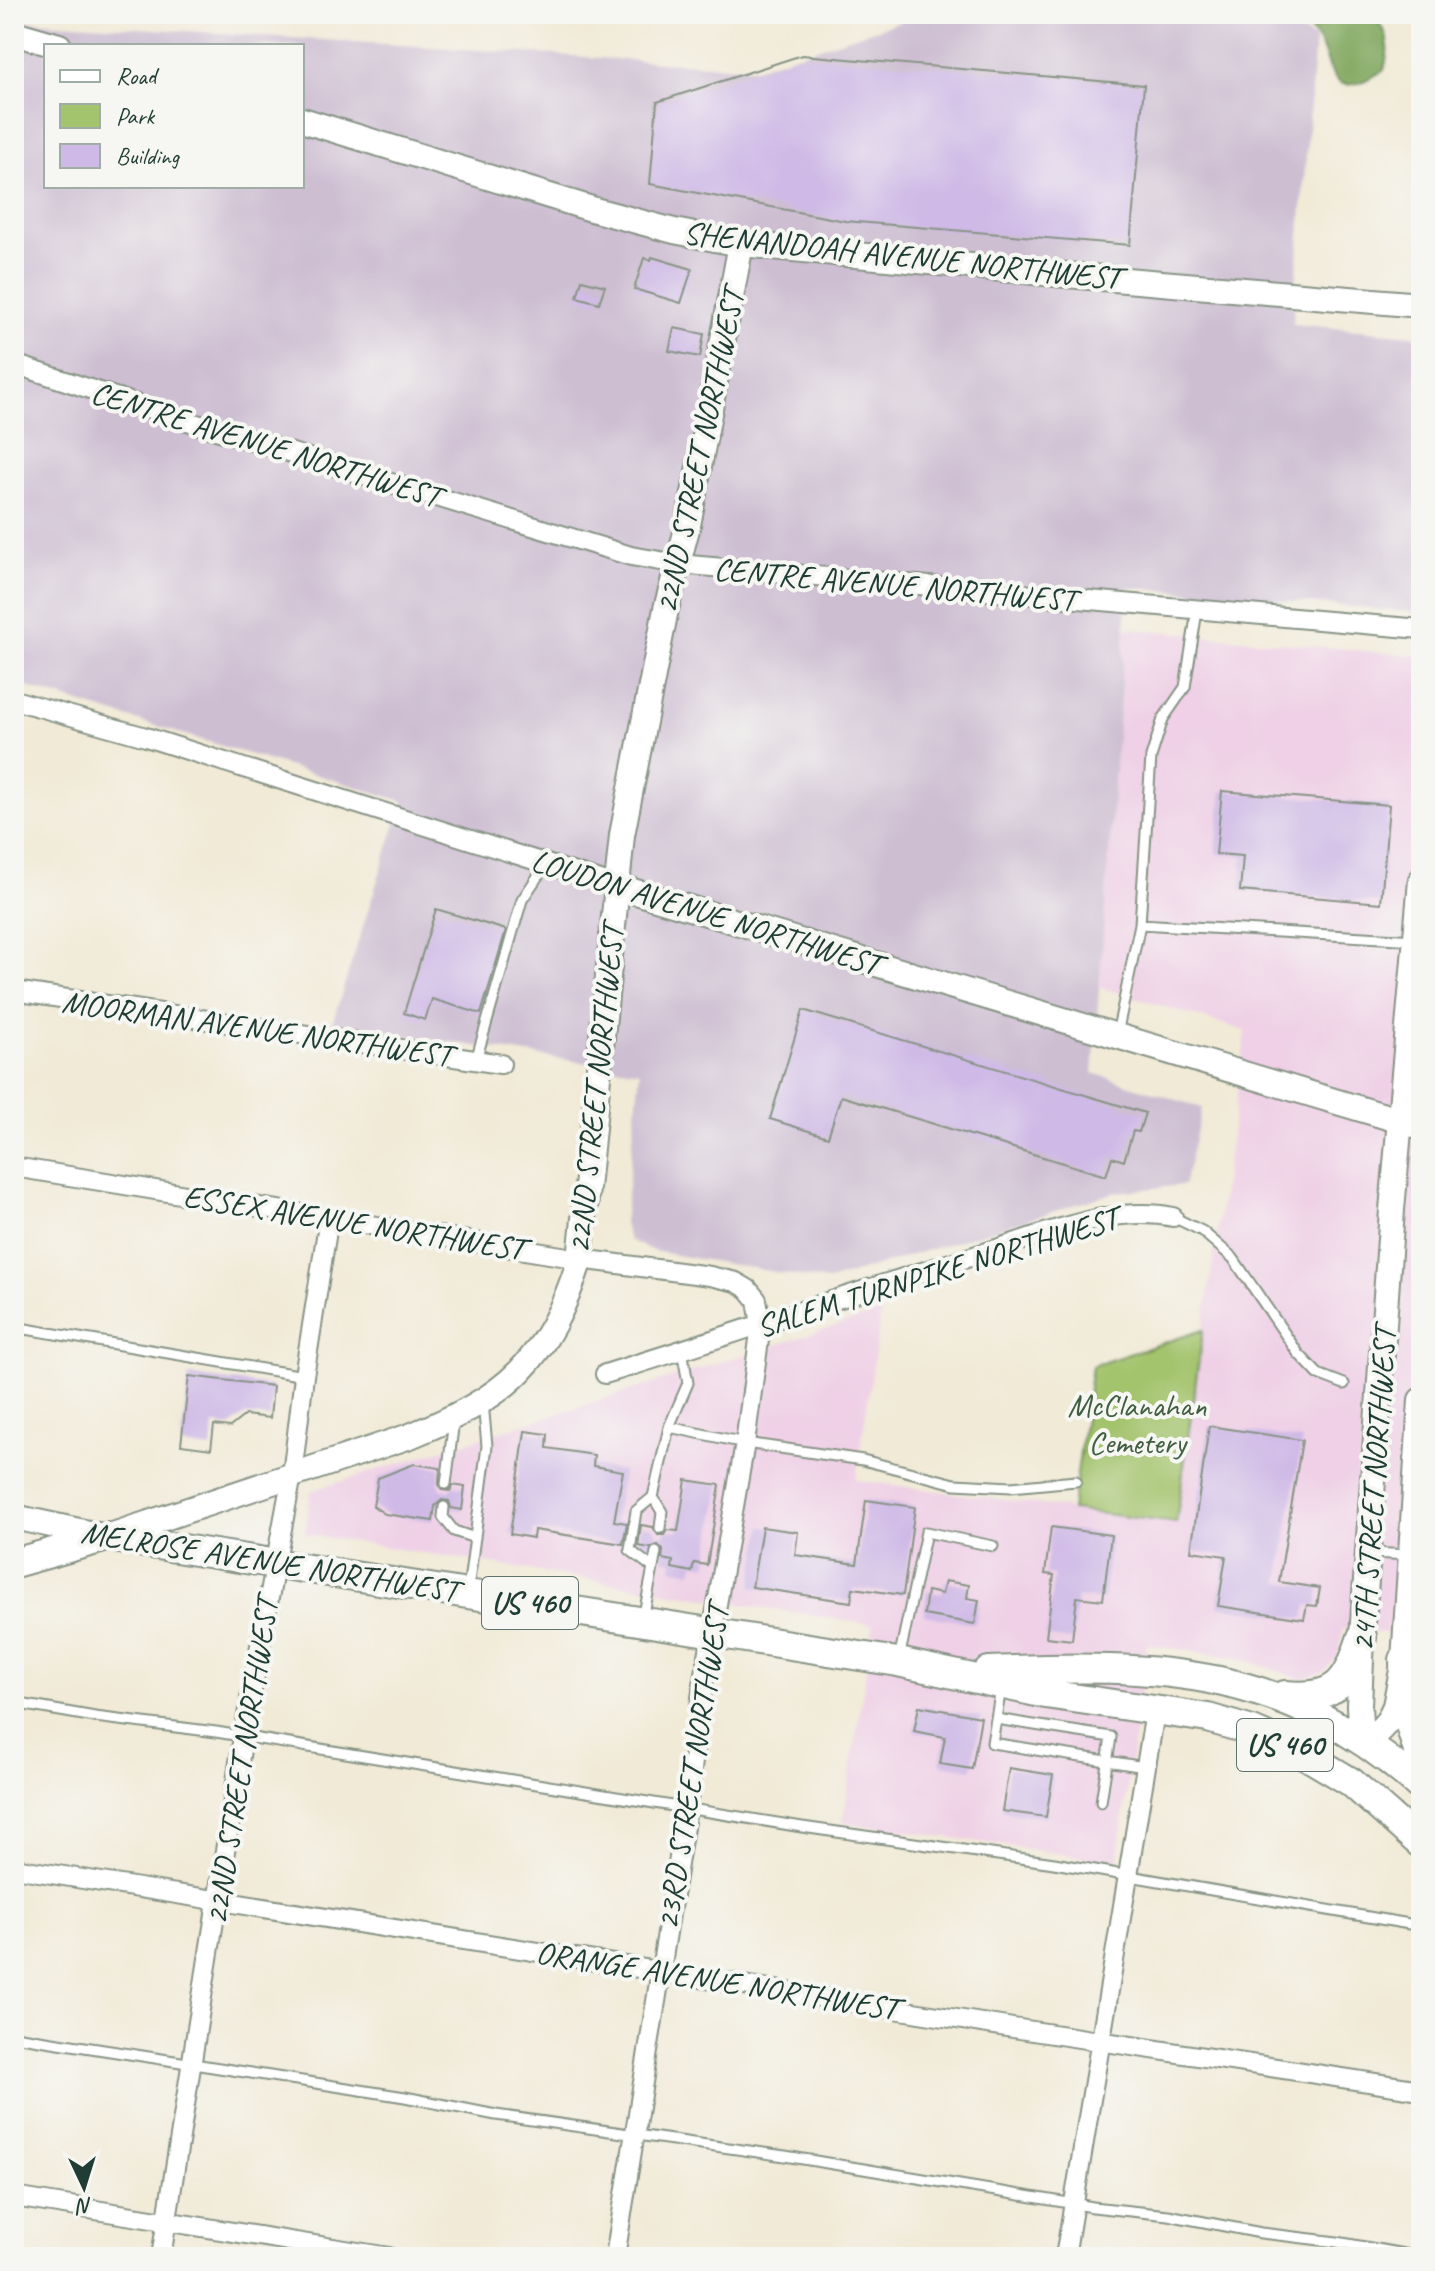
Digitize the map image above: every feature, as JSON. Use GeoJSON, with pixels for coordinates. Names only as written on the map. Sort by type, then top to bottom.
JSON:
{"type":"FeatureCollection","features":[{"type":"Feature","properties":{"kind":"main road","name":"MELROSE AVENUE NORTHWEST"},"geometry":{"type":"LineString","coordinates":[[107,1537],[898,1662],[1001,1685],[1155,1712],[1208,1718],[1252,1731],[1299,1751],[1351,1782],[1421,1844]]}},
{"type":"Feature","properties":{"kind":"main road","name":"US 460"},"geometry":{"type":"LineString","coordinates":[[14,1563],[107,1537]]}},
{"type":"Feature","properties":{"kind":"main road"},"geometry":{"type":"LineString","coordinates":[[1268,1694],[1306,1697],[1320,1695],[1340,1685],[1353,1666],[1362,1637]]}},
{"type":"Feature","properties":{"kind":"main road"},"geometry":{"type":"LineString","coordinates":[[1404,1660],[1406,1712],[1421,1761]]}},
{"type":"Feature","properties":{"kind":"main road","name":"MELROSE AVENUE NORTHWEST"},"geometry":{"type":"LineString","coordinates":[[952,1673],[1139,1669],[1213,1678],[1268,1694],[1326,1718],[1361,1740],[1421,1787]]}},
{"type":"Feature","properties":{"kind":"main road"},"geometry":{"type":"LineString","coordinates":[[1155,1712],[1182,1698],[1199,1699],[1254,1713],[1317,1741],[1340,1744],[1361,1740],[1373,1786],[1396,1821]]}},
{"type":"Feature","properties":{"kind":"street"},"geometry":{"type":"LineString","coordinates":[[14,33],[52,44]]}},
{"type":"Feature","properties":{"kind":"street","name":"SHENANDOAH AVENUE NORTHWEST"},"geometry":{"type":"LineString","coordinates":[[304,121],[595,210],[674,231],[741,244],[1421,305]]}},
{"type":"Feature","properties":{"kind":"street","name":"22ND STREET NORTHWEST"},"geometry":{"type":"LineString","coordinates":[[292,1475],[410,1436],[483,1402],[519,1372],[551,1331],[568,1297],[580,1259],[622,835],[666,609],[688,525],[741,244]]}},
{"type":"Feature","properties":{"kind":"street","name":"CENTRE AVENUE NORTHWEST"},"geometry":{"type":"LineString","coordinates":[[14,364],[203,426],[631,556],[678,564],[1421,629]]}},
{"type":"Feature","properties":{"kind":"street","name":"LOUDON AVENUE NORTHWEST"},"geometry":{"type":"LineString","coordinates":[[14,700],[160,742],[616,886],[1410,1125]]}},
{"type":"Feature","properties":{"kind":"street","name":"24TH STREET NORTHWEST"},"geometry":{"type":"LineString","coordinates":[[1421,880],[1410,1125],[1362,1637],[1361,1740],[1376,1734],[1388,1721],[1395,1706],[1404,1660],[1421,1400]]}},
{"type":"Feature","properties":{"kind":"street","name":"MOORMAN AVENUE NORTHWEST"},"geometry":{"type":"LineString","coordinates":[[14,991],[501,1064]]}},
{"type":"Feature","properties":{"kind":"street","name":"ESSEX AVENUE NORTHWEST"},"geometry":{"type":"LineString","coordinates":[[14,1167],[736,1282],[748,1289],[757,1300],[761,1325]]}},
{"type":"Feature","properties":{"kind":"street","name":"SALEM TURNPIKE NORTHWEST"},"geometry":{"type":"LineString","coordinates":[[605,1374],[1088,1221],[1131,1213],[1173,1217]]}},
{"type":"Feature","properties":{"kind":"street","name":"22ND STREET NORTHWEST"},"geometry":{"type":"LineString","coordinates":[[161,2257],[243,1737],[292,1475],[329,1218]]}},
{"type":"Feature","properties":{"kind":"street","name":"23RD STREET NORTHWEST"},"geometry":{"type":"LineString","coordinates":[[615,2257],[687,1808],[702,1691],[745,1443],[761,1325]]}},
{"type":"Feature","properties":{"kind":"street"},"geometry":{"type":"LineString","coordinates":[[107,1537],[292,1475]]}},
{"type":"Feature","properties":{"kind":"street","name":"MELROSE AVENUE NORTHWEST"},"geometry":{"type":"LineString","coordinates":[[14,1517],[107,1537]]}},
{"type":"Feature","properties":{"kind":"street"},"geometry":{"type":"LineString","coordinates":[[1065,2257],[1155,1712]]}},
{"type":"Feature","properties":{"kind":"street","name":"ORANGE AVENUE NORTHWEST"},"geometry":{"type":"LineString","coordinates":[[14,1868],[1421,2090]]}},
{"type":"Feature","properties":{"kind":"street"},"geometry":{"type":"LineString","coordinates":[[14,2197],[389,2257]]}},
{"type":"Feature","properties":{"kind":"lane"},"geometry":{"type":"LineString","coordinates":[[1116,1036],[1140,924],[1151,757],[1163,719],[1185,687],[1197,611]]}},
{"type":"Feature","properties":{"kind":"lane"},"geometry":{"type":"LineString","coordinates":[[476,1060],[522,900],[546,864]]}},
{"type":"Feature","properties":{"kind":"lane"},"geometry":{"type":"LineString","coordinates":[[1140,924],[1416,940]]}},
{"type":"Feature","properties":{"kind":"lane","name":"SALEM TURNPIKE NORTHWEST"},"geometry":{"type":"LineString","coordinates":[[1173,1217],[1202,1231],[1233,1258],[1298,1353],[1318,1374],[1344,1384]]}},
{"type":"Feature","properties":{"kind":"lane"},"geometry":{"type":"LineString","coordinates":[[14,1327],[304,1376]]}},
{"type":"Feature","properties":{"kind":"lane"},"geometry":{"type":"LineString","coordinates":[[653,1568],[630,1550],[636,1511],[653,1497],[669,1427],[688,1383],[682,1350]]}},
{"type":"Feature","properties":{"kind":"lane"},"geometry":{"type":"LineString","coordinates":[[467,1593],[487,1446],[483,1402]]}},
{"type":"Feature","properties":{"kind":"lane"},"geometry":{"type":"LineString","coordinates":[[446,1484],[454,1418]]}},
{"type":"Feature","properties":{"kind":"lane"},"geometry":{"type":"LineString","coordinates":[[669,1427],[745,1443],[863,1460],[955,1484],[1011,1487],[1076,1481]]}},
{"type":"Feature","properties":{"kind":"lane"},"geometry":{"type":"LineString","coordinates":[[653,1497],[662,1512],[660,1528]]}},
{"type":"Feature","properties":{"kind":"lane"},"geometry":{"type":"LineString","coordinates":[[444,1507],[443,1517],[454,1531],[475,1538]]}},
{"type":"Feature","properties":{"kind":"lane"},"geometry":{"type":"LineString","coordinates":[[898,1662],[926,1532],[993,1546]]}},
{"type":"Feature","properties":{"kind":"lane"},"geometry":{"type":"LineString","coordinates":[[643,1621],[656,1552]]}},
{"type":"Feature","properties":{"kind":"lane"},"geometry":{"type":"LineString","coordinates":[[1368,1552],[1411,1555]]}},
{"type":"Feature","properties":{"kind":"lane"},"geometry":{"type":"LineString","coordinates":[[1001,1685],[992,1743],[1145,1767]]}},
{"type":"Feature","properties":{"kind":"lane"},"geometry":{"type":"LineString","coordinates":[[14,1703],[924,1846],[1054,1863],[1421,1926]]}},
{"type":"Feature","properties":{"kind":"lane"},"geometry":{"type":"LineString","coordinates":[[996,1719],[1111,1737],[1101,1802]]}},
{"type":"Feature","properties":{"kind":"lane"},"geometry":{"type":"LineString","coordinates":[[14,2036],[1421,2257]]}},
{"type":"Feature","properties":{"kind":"shaded area"},"geometry":{"type":"Polygon","coordinates":[[[924,14],[1275,14],[1315,39],[1293,324],[1412,335],[1421,339],[1421,613],[1128,587],[1093,1073],[1202,1108],[1184,1185],[1116,1192],[828,1281],[653,1251],[629,1240],[624,1224],[640,1071],[332,1024],[403,801],[14,683],[14,20],[755,68],[924,14]]]}},
{"type":"Feature","properties":{"kind":"shaded area"},"geometry":{"type":"Polygon","coordinates":[[[1125,628],[1421,656],[1421,1637],[1343,1629],[1339,1655],[1324,1672],[1302,1679],[1242,1659],[1147,1644],[1117,1862],[843,1822],[873,1625],[305,1534],[311,1491],[881,1312],[856,1480],[1175,1523],[1246,1031],[1099,987],[1125,628]]]}},
{"type":"Feature","properties":{"kind":"green space"},"geometry":{"type":"Polygon","coordinates":[[[1283,14],[1369,14],[1381,26],[1387,39],[1384,70],[1349,85],[1339,82],[1319,41],[1310,30],[1283,14]]]}},
{"type":"Feature","properties":{"kind":"green space","name":"McClanahan Cemetery"},"geometry":{"type":"Polygon","coordinates":[[[1203,1330],[1176,1523],[1072,1510],[1092,1366],[1203,1330]]]}},
{"type":"Feature","properties":{"kind":"building"},"geometry":{"type":"Polygon","coordinates":[[[802,55],[1144,85],[1130,245],[845,221],[650,184],[657,102],[802,55]]]}},
{"type":"Feature","properties":{"kind":"building"},"geometry":{"type":"Polygon","coordinates":[[[652,257],[692,269],[681,303],[634,289],[644,258],[651,260],[652,257]]]}},
{"type":"Feature","properties":{"kind":"building"},"geometry":{"type":"Polygon","coordinates":[[[582,280],[605,286],[599,303],[577,297],[582,280]]]}},
{"type":"Feature","properties":{"kind":"building"},"geometry":{"type":"Polygon","coordinates":[[[674,328],[704,334],[700,357],[669,351],[674,328]]]}},
{"type":"Feature","properties":{"kind":"building"},"geometry":{"type":"Polygon","coordinates":[[[1222,791],[1389,805],[1381,903],[1240,891],[1243,856],[1216,854],[1222,791]]]}},
{"type":"Feature","properties":{"kind":"building"},"geometry":{"type":"Polygon","coordinates":[[[436,909],[506,930],[481,1014],[432,999],[425,1020],[404,1013],[436,909]]]}},
{"type":"Feature","properties":{"kind":"building"},"geometry":{"type":"Polygon","coordinates":[[[803,1010],[1145,1113],[1139,1132],[1133,1131],[1124,1161],[1112,1157],[1106,1176],[841,1096],[828,1137],[770,1119],[803,1010]]]}},
{"type":"Feature","properties":{"kind":"building"},"geometry":{"type":"Polygon","coordinates":[[[189,1376],[273,1386],[270,1418],[245,1415],[230,1427],[214,1425],[211,1449],[181,1445],[189,1376]]]}},
{"type":"Feature","properties":{"kind":"building"},"geometry":{"type":"Polygon","coordinates":[[[1209,1426],[1302,1440],[1279,1582],[1320,1588],[1317,1606],[1307,1605],[1304,1619],[1218,1606],[1226,1556],[1191,1551],[1209,1426]]]}},
{"type":"Feature","properties":{"kind":"building"},"geometry":{"type":"Polygon","coordinates":[[[525,1431],[548,1434],[547,1448],[594,1455],[593,1466],[623,1471],[614,1521],[627,1523],[623,1544],[534,1530],[533,1538],[510,1534],[525,1431]]]}},
{"type":"Feature","properties":{"kind":"building"},"geometry":{"type":"Polygon","coordinates":[[[414,1464],[440,1468],[439,1484],[442,1490],[450,1491],[453,1485],[465,1487],[462,1510],[451,1508],[449,1501],[442,1500],[435,1506],[433,1521],[385,1514],[373,1506],[378,1478],[414,1464]]]}},
{"type":"Feature","properties":{"kind":"building"},"geometry":{"type":"Polygon","coordinates":[[[686,1480],[720,1485],[707,1565],[694,1563],[692,1572],[672,1568],[673,1561],[662,1559],[663,1550],[658,1545],[650,1548],[638,1546],[641,1525],[653,1527],[658,1535],[664,1535],[667,1530],[678,1531],[686,1480]]]}},
{"type":"Feature","properties":{"kind":"building"},"geometry":{"type":"Polygon","coordinates":[[[866,1500],[915,1507],[903,1595],[853,1588],[851,1602],[752,1587],[762,1527],[798,1532],[795,1555],[857,1564],[866,1500]]]}},
{"type":"Feature","properties":{"kind":"building"},"geometry":{"type":"Polygon","coordinates":[[[1051,1527],[1111,1535],[1103,1600],[1077,1597],[1072,1640],[1046,1637],[1054,1575],[1045,1574],[1051,1527]]]}},
{"type":"Feature","properties":{"kind":"building"},"geometry":{"type":"Polygon","coordinates":[[[945,1581],[969,1585],[967,1598],[979,1600],[975,1624],[924,1615],[927,1591],[942,1594],[945,1581]]]}},
{"type":"Feature","properties":{"kind":"building"},"geometry":{"type":"Polygon","coordinates":[[[919,1706],[981,1717],[972,1769],[940,1764],[945,1737],[914,1731],[919,1706]]]}},
{"type":"Feature","properties":{"kind":"building"},"geometry":{"type":"Polygon","coordinates":[[[1009,1768],[1053,1775],[1046,1817],[1002,1811],[1009,1768]]]}},
{"type":"Feature","properties":{"kind":"railway"},"geometry":{"type":"LineString","coordinates":[[666,14],[682,14]]}}]}
